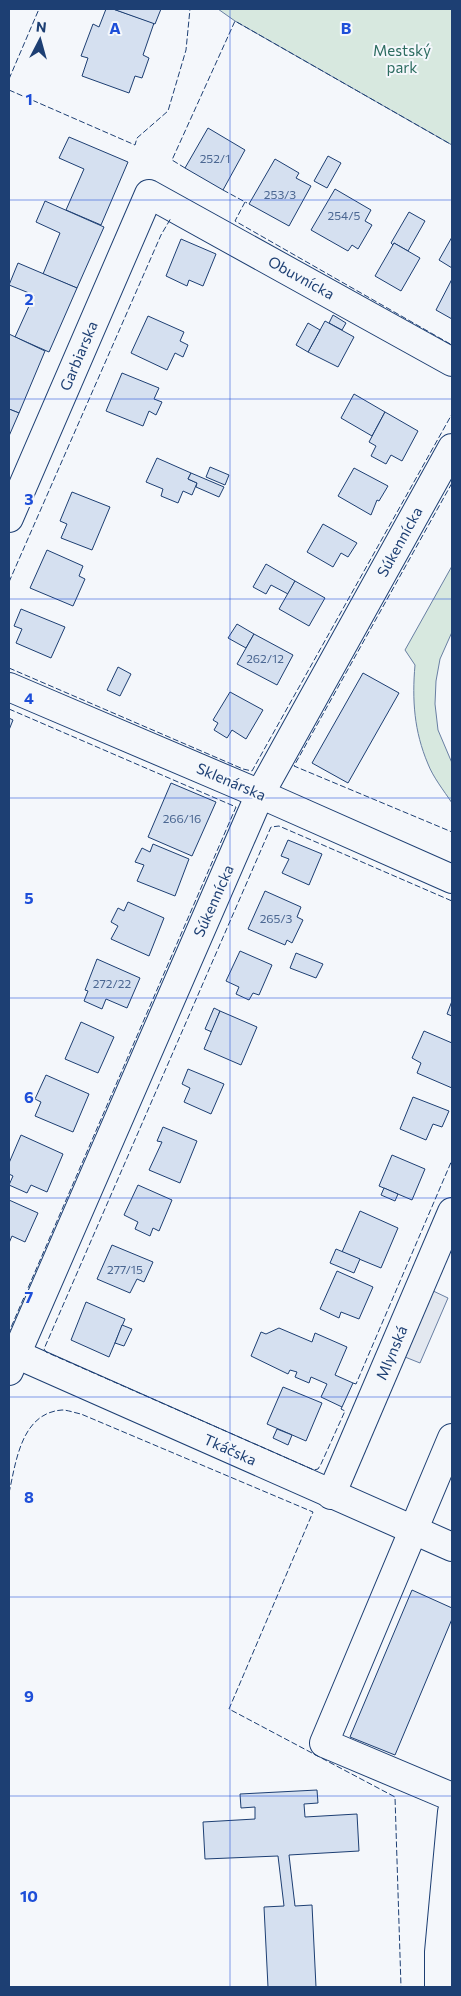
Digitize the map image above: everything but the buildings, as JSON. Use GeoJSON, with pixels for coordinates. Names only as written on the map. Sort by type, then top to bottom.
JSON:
{"type":"FeatureCollection","features":[{"type":"Feature","properties":{"kind":"street","name":"Obuvnícka"},"geometry":{"type":"LineString","coordinates":[[149,194],[452,362]]}},
{"type":"Feature","properties":{"kind":"street","name":"Garbiarska"},"geometry":{"type":"LineString","coordinates":[[9,518],[149,194]]}},
{"type":"Feature","properties":{"kind":"street","name":"Súkennícka"},"geometry":{"type":"LineString","coordinates":[[11,1359],[260,794],[452,448]]}},
{"type":"Feature","properties":{"kind":"street","name":"Sklenárska"},"geometry":{"type":"LineString","coordinates":[[9,687],[260,794],[452,879]]}},
{"type":"Feature","properties":{"kind":"street","name":"Mlynská"},"geometry":{"type":"LineString","coordinates":[[332,1494],[452,1212]]}},
{"type":"Feature","properties":{"kind":"street","name":"Tkáčska"},"geometry":{"type":"LineString","coordinates":[[11,1359],[332,1494],[452,1547]]}},
{"type":"Feature","properties":{"kind":"street"},"geometry":{"type":"LineString","coordinates":[[452,1438],[324,1743],[452,1797]]}},
{"type":"Feature","properties":{"kind":"street"},"geometry":{"type":"LineString","coordinates":[[439,1987],[445,1953],[452,1812]]}},
{"type":"Feature","properties":{"kind":"green space","name":"Mestský park"},"geometry":{"type":"Polygon","coordinates":[[[218,9],[452,9],[452,145],[235,21],[218,9]]]}},
{"type":"Feature","properties":{"kind":"green space"},"geometry":{"type":"Polygon","coordinates":[[[452,566],[452,632],[440,659],[436,681],[435,704],[438,730],[452,763],[452,803],[433,774],[423,752],[415,715],[415,665],[405,650],[452,566]]]}},
{"type":"Feature","properties":{"kind":"shaded area"},"geometry":{"type":"Polygon","coordinates":[[[429,1289],[448,1298],[420,1363],[400,1355],[429,1289]]]}},
{"type":"Feature","properties":{"kind":"fence"},"geometry":{"type":"LineString","coordinates":[[9,79],[39,9]]}},
{"type":"Feature","properties":{"kind":"fence"},"geometry":{"type":"LineString","coordinates":[[9,90],[135,145],[137,138],[168,111],[186,50],[190,9]]}},
{"type":"Feature","properties":{"kind":"fence"},"geometry":{"type":"LineString","coordinates":[[185,168],[172,160],[235,21],[452,145]]}},
{"type":"Feature","properties":{"kind":"fence"},"geometry":{"type":"LineString","coordinates":[[223,190],[247,203]]}},
{"type":"Feature","properties":{"kind":"fence"},"geometry":{"type":"LineString","coordinates":[[245,202],[235,221],[452,345]]}},
{"type":"Feature","properties":{"kind":"fence"},"geometry":{"type":"LineString","coordinates":[[9,582],[161,235],[171,218]]}},
{"type":"Feature","properties":{"kind":"fence"},"geometry":{"type":"LineString","coordinates":[[9,668],[243,769],[252,771],[452,414]]}},
{"type":"Feature","properties":{"kind":"fence"},"geometry":{"type":"LineString","coordinates":[[452,483],[294,766],[452,832]]}},
{"type":"Feature","properties":{"kind":"fence"},"geometry":{"type":"LineString","coordinates":[[9,709],[236,807],[9,1332]]}},
{"type":"Feature","properties":{"kind":"fence"},"geometry":{"type":"LineString","coordinates":[[342,1407],[341,1409],[345,1411],[321,1464],[318,1469],[314,1470],[46,1352],[44,1349],[271,827],[279,826],[452,901]]}},
{"type":"Feature","properties":{"kind":"fence"},"geometry":{"type":"LineString","coordinates":[[353,1383],[356,1384],[452,1160]]}},
{"type":"Feature","properties":{"kind":"fence"},"geometry":{"type":"LineString","coordinates":[[9,1493],[18,1454],[29,1429],[37,1420],[48,1413],[64,1410],[81,1414],[313,1512],[229,1709],[395,1797],[401,1987]]}}]}
